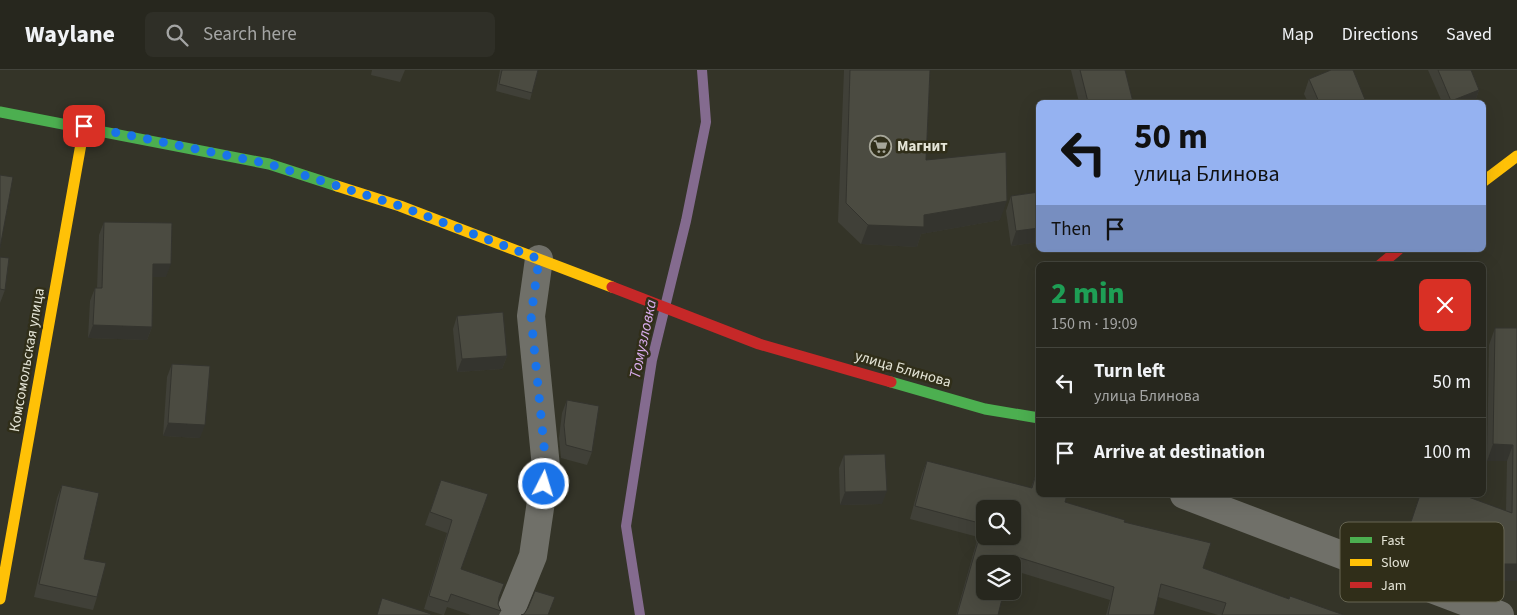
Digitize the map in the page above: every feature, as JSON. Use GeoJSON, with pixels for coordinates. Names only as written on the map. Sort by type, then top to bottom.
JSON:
{"type":"FeatureCollection","features":[{"type":"Feature","properties":{"kind":"main road"},"geometry":{"type":"LineString","coordinates":[[0,112],[84,126],[269,164],[400,206],[539,259]]}},
{"type":"Feature","properties":{"kind":"main road","name":"Комсомольская улица"},"geometry":{"type":"LineString","coordinates":[[0,599],[84,126]]}},
{"type":"Feature","properties":{"kind":"main road"},"geometry":{"type":"LineString","coordinates":[[1486,179],[1517,156]]}},
{"type":"Feature","properties":{"kind":"main road"},"geometry":{"type":"LineString","coordinates":[[1384,262],[1396,252]]}},
{"type":"Feature","properties":{"kind":"main road","name":"улица Блинова"},"geometry":{"type":"LineString","coordinates":[[539,259],[759,344],[985,409],[1036,418]]}},
{"type":"Feature","properties":{"kind":"street"},"geometry":{"type":"LineString","coordinates":[[509,615],[533,556],[546,466],[531,316],[539,259]]}},
{"type":"Feature","properties":{"kind":"street"},"geometry":{"type":"LineString","coordinates":[[1189,497],[1340,554]]}},
{"type":"Feature","properties":{"kind":"street"},"geometry":{"type":"LineString","coordinates":[[1466,602],[1500,615]]}},
{"type":"Feature","properties":{"kind":"building"},"geometry":{"type":"Polygon","coordinates":[[[502,70],[538,70],[532,93],[499,84],[502,70]]]}},
{"type":"Feature","properties":{"kind":"building","name":"Магнит"},"geometry":{"type":"Polygon","coordinates":[[[850,70],[930,70],[926,160],[1006,152],[1007,201],[924,215],[924,227],[868,225],[846,203],[850,70]]]}},
{"type":"Feature","properties":{"kind":"building"},"geometry":{"type":"Polygon","coordinates":[[[1080,70],[1125,70],[1132,100],[1088,100],[1080,70]]]}},
{"type":"Feature","properties":{"kind":"building"},"geometry":{"type":"Polygon","coordinates":[[[1331,70],[1353,70],[1365,100],[1318,100],[1309,79],[1331,70]]]}},
{"type":"Feature","properties":{"kind":"building"},"geometry":{"type":"Polygon","coordinates":[[[1438,70],[1471,70],[1479,90],[1451,100],[1438,70]]]}},
{"type":"Feature","properties":{"kind":"building"},"geometry":{"type":"Polygon","coordinates":[[[0,175],[13,177],[0,248],[0,175]]]}},
{"type":"Feature","properties":{"kind":"building"},"geometry":{"type":"Polygon","coordinates":[[[1036,192],[1036,228],[1016,231],[1011,196],[1036,192]]]}},
{"type":"Feature","properties":{"kind":"building"},"geometry":{"type":"Polygon","coordinates":[[[104,222],[172,223],[171,264],[153,264],[152,327],[93,325],[95,288],[102,288],[104,222]]]}},
{"type":"Feature","properties":{"kind":"building"},"geometry":{"type":"Polygon","coordinates":[[[0,257],[9,258],[5,290],[0,289],[0,257]]]}},
{"type":"Feature","properties":{"kind":"building"},"geometry":{"type":"Polygon","coordinates":[[[503,312],[507,356],[462,359],[457,316],[503,312]]]}},
{"type":"Feature","properties":{"kind":"building"},"geometry":{"type":"Polygon","coordinates":[[[1495,328],[1517,328],[1517,564],[1504,564],[1504,522],[1411,522],[1419,497],[1468,497],[1512,513],[1513,445],[1493,444],[1495,328]]]}},
{"type":"Feature","properties":{"kind":"building"},"geometry":{"type":"Polygon","coordinates":[[[172,364],[210,366],[205,425],[168,423],[172,364]]]}},
{"type":"Feature","properties":{"kind":"building"},"geometry":{"type":"Polygon","coordinates":[[[567,400],[599,406],[592,452],[566,445],[564,425],[567,400]]]}},
{"type":"Feature","properties":{"kind":"building"},"geometry":{"type":"Polygon","coordinates":[[[885,454],[887,491],[845,492],[844,455],[885,454]]]}},
{"type":"Feature","properties":{"kind":"building"},"geometry":{"type":"Polygon","coordinates":[[[927,461],[1032,488],[1036,474],[1036,497],[1066,497],[1065,502],[1125,520],[1124,522],[1211,543],[1203,568],[1289,599],[1290,596],[1344,615],[1222,615],[1226,603],[1161,584],[1154,615],[1108,615],[1114,587],[1021,558],[1021,555],[976,555],[976,600],[1002,600],[998,615],[957,615],[977,545],[1021,545],[1021,500],[976,500],[976,522],[915,506],[927,461]]]}},
{"type":"Feature","properties":{"kind":"building"},"geometry":{"type":"Polygon","coordinates":[[[441,480],[488,494],[461,569],[504,584],[498,604],[501,611],[451,594],[448,602],[429,596],[452,520],[430,512],[441,480]]]}},
{"type":"Feature","properties":{"kind":"building"},"geometry":{"type":"Polygon","coordinates":[[[62,485],[99,493],[84,559],[106,563],[97,597],[39,584],[62,485]]]}},
{"type":"Feature","properties":{"kind":"building"},"geometry":{"type":"Polygon","coordinates":[[[535,591],[555,597],[548,615],[521,615],[528,608],[535,591]]]}},
{"type":"Feature","properties":{"kind":"building"},"geometry":{"type":"Polygon","coordinates":[[[382,598],[431,614],[377,615],[382,598]]]}},
{"type":"Feature","properties":{"kind":"waterway","name":"Томузловка"},"geometry":{"type":"LineString","coordinates":[[640,615],[626,526],[652,360],[686,221],[706,122],[702,70]]}},
{"type":"Feature","properties":{"kind":"traffic: fast"},"geometry":{"type":"LineString","coordinates":[[0,112],[269,164],[337,186]]}},
{"type":"Feature","properties":{"kind":"traffic: fast"},"geometry":{"type":"LineString","coordinates":[[891,382],[985,409],[1036,418]]}},
{"type":"Feature","properties":{"kind":"traffic: slow"},"geometry":{"type":"LineString","coordinates":[[0,599],[84,127]]}},
{"type":"Feature","properties":{"kind":"traffic: slow"},"geometry":{"type":"LineString","coordinates":[[1486,179],[1517,156]]}},
{"type":"Feature","properties":{"kind":"traffic: slow"},"geometry":{"type":"LineString","coordinates":[[337,186],[400,206],[612,287]]}},
{"type":"Feature","properties":{"kind":"traffic: jam"},"geometry":{"type":"LineString","coordinates":[[1384,262],[1396,252]]}},
{"type":"Feature","properties":{"kind":"traffic: jam"},"geometry":{"type":"LineString","coordinates":[[612,287],[759,344],[891,382]]}},
{"type":"Feature","properties":{"kind":"place","name":"Магнит"},"geometry":{"type":"Point","coordinates":[881,146]}},
{"type":"Feature","properties":{"kind":"route"},"geometry":{"type":"LineString","coordinates":[[84,126],[269,164],[400,206],[539,259],[531,316],[546,466],[544,484]]}}]}
